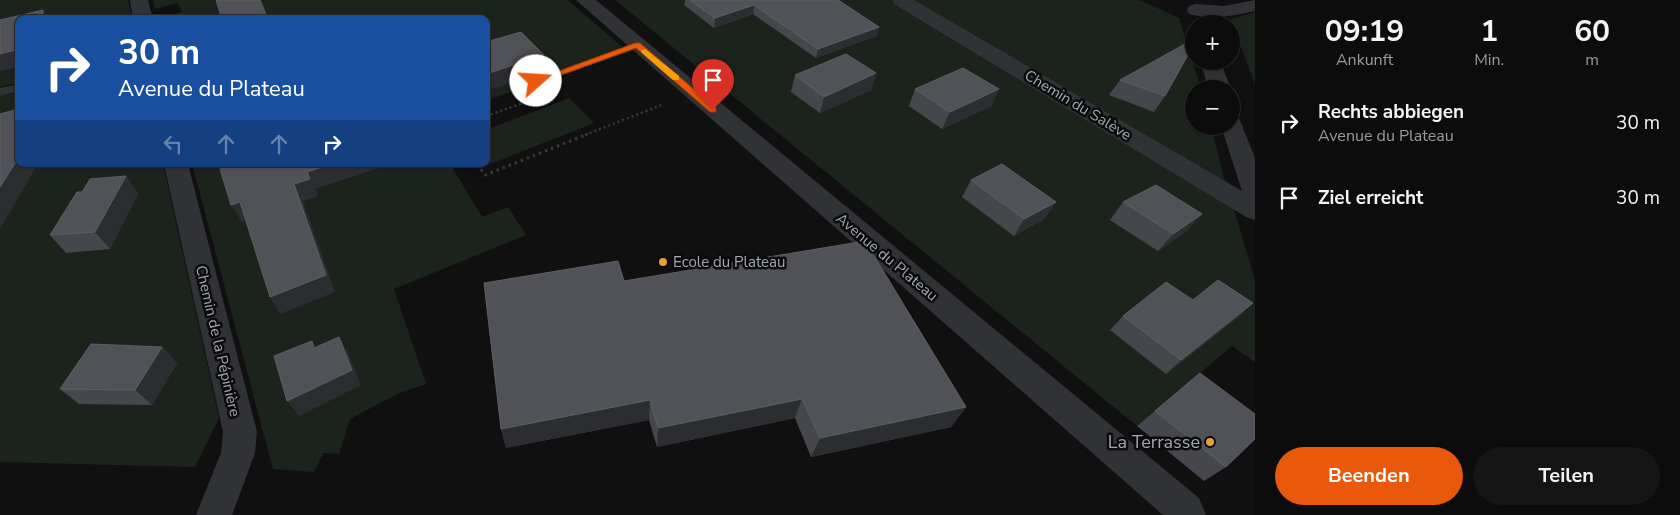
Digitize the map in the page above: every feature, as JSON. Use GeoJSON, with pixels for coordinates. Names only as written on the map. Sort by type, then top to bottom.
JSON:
{"type":"FeatureCollection","features":[{"type":"Feature","properties":{"kind":"street"},"geometry":{"type":"LineString","coordinates":[[139,0],[143,15]]}},
{"type":"Feature","properties":{"kind":"street","name":"Avenue du Plateau"},"geometry":{"type":"LineString","coordinates":[[585,0],[1131,463],[1186,511],[1188,515]]}},
{"type":"Feature","properties":{"kind":"street","name":"Chemin du Salève"},"geometry":{"type":"LineString","coordinates":[[901,0],[1255,210]]}},
{"type":"Feature","properties":{"kind":"street"},"geometry":{"type":"LineString","coordinates":[[1195,11],[1224,12],[1255,5]]}},
{"type":"Feature","properties":{"kind":"street"},"geometry":{"type":"LineString","coordinates":[[1235,135],[1255,193]]}},
{"type":"Feature","properties":{"kind":"street","name":"Chemin de la Pépinière"},"geometry":{"type":"LineString","coordinates":[[177,167],[240,432],[238,453],[214,515]]}},
{"type":"Feature","properties":{"kind":"lane"},"geometry":{"type":"LineString","coordinates":[[536,81],[638,45]]}},
{"type":"Feature","properties":{"kind":"lane"},"geometry":{"type":"LineString","coordinates":[[0,92],[15,89]]}},
{"type":"Feature","properties":{"kind":"path"},"geometry":{"type":"LineString","coordinates":[[480,167],[486,175],[663,104]]}},
{"type":"Feature","properties":{"kind":"shaded area"},"geometry":{"type":"Polygon","coordinates":[[[0,0],[128,0],[131,15],[15,15],[15,83],[0,87],[0,0]]]}},
{"type":"Feature","properties":{"kind":"shaded area"},"geometry":{"type":"Polygon","coordinates":[[[153,0],[568,0],[622,47],[535,78],[538,82],[490,100],[490,15],[173,15],[182,12],[178,3],[155,9],[153,0]]]}},
{"type":"Feature","properties":{"kind":"shaded area"},"geometry":{"type":"Polygon","coordinates":[[[615,0],[892,0],[1233,206],[1255,280],[1255,362],[1232,346],[1137,426],[615,0]]]}},
{"type":"Feature","properties":{"kind":"shaded area"},"geometry":{"type":"Polygon","coordinates":[[[910,0],[1140,0],[1179,18],[1185,37],[1185,70],[1195,70],[1198,80],[1185,80],[1185,135],[1213,135],[1226,186],[910,0]]]}},
{"type":"Feature","properties":{"kind":"shaded area"},"geometry":{"type":"Polygon","coordinates":[[[1255,12],[1255,85],[1240,44],[1240,16],[1255,12]]]}},
{"type":"Feature","properties":{"kind":"shaded area"},"geometry":{"type":"Polygon","coordinates":[[[15,93],[15,167],[164,167],[219,418],[195,467],[0,462],[0,96],[15,93]]]}},
{"type":"Feature","properties":{"kind":"shaded area"},"geometry":{"type":"Polygon","coordinates":[[[569,98],[594,123],[490,164],[490,128],[569,98]]]}},
{"type":"Feature","properties":{"kind":"shaded area"},"geometry":{"type":"Polygon","coordinates":[[[193,167],[452,167],[482,217],[508,207],[526,235],[394,289],[426,384],[397,394],[350,419],[339,454],[323,453],[314,472],[273,469],[193,167]]]}},
{"type":"Feature","properties":{"kind":"building"},"geometry":{"type":"Polygon","coordinates":[[[216,0],[260,0],[266,15],[221,15],[216,0]]]}},
{"type":"Feature","properties":{"kind":"building"},"geometry":{"type":"Polygon","coordinates":[[[690,0],[838,0],[879,27],[818,49],[754,5],[715,18],[690,0]]]}},
{"type":"Feature","properties":{"kind":"building"},"geometry":{"type":"Polygon","coordinates":[[[43,10],[43,15],[22,15],[43,10]]]}},
{"type":"Feature","properties":{"kind":"building"},"geometry":{"type":"Polygon","coordinates":[[[15,17],[15,50],[0,54],[0,20],[15,17]]]}},
{"type":"Feature","properties":{"kind":"building"},"geometry":{"type":"Polygon","coordinates":[[[521,32],[544,55],[490,73],[490,41],[521,32]]]}},
{"type":"Feature","properties":{"kind":"building"},"geometry":{"type":"Polygon","coordinates":[[[1185,44],[1185,60],[1165,96],[1120,80],[1185,44]]]}},
{"type":"Feature","properties":{"kind":"building"},"geometry":{"type":"Polygon","coordinates":[[[846,54],[876,73],[824,97],[795,75],[846,54]]]}},
{"type":"Feature","properties":{"kind":"building"},"geometry":{"type":"Polygon","coordinates":[[[963,68],[999,89],[950,112],[915,89],[963,68]]]}},
{"type":"Feature","properties":{"kind":"building"},"geometry":{"type":"Polygon","coordinates":[[[15,110],[15,163],[0,187],[0,114],[15,110]]]}},
{"type":"Feature","properties":{"kind":"building"},"geometry":{"type":"Polygon","coordinates":[[[1002,164],[1056,202],[1024,219],[971,180],[1002,164]]]}},
{"type":"Feature","properties":{"kind":"building"},"geometry":{"type":"Polygon","coordinates":[[[227,167],[323,167],[307,172],[310,179],[294,184],[326,275],[270,297],[240,202],[231,205],[220,169],[227,167]]]}},
{"type":"Feature","properties":{"kind":"building"},"geometry":{"type":"Polygon","coordinates":[[[126,176],[95,232],[50,235],[77,192],[82,192],[90,179],[126,176]]]}},
{"type":"Feature","properties":{"kind":"building"},"geometry":{"type":"Polygon","coordinates":[[[1156,185],[1202,214],[1173,234],[1123,202],[1156,185]]]}},
{"type":"Feature","properties":{"kind":"building"},"geometry":{"type":"Polygon","coordinates":[[[865,241],[966,407],[820,438],[802,399],[658,428],[650,400],[501,429],[484,283],[618,261],[624,281],[865,241]]]}},
{"type":"Feature","properties":{"kind":"building"},"geometry":{"type":"Polygon","coordinates":[[[1218,280],[1253,303],[1181,360],[1123,316],[1166,282],[1193,300],[1218,280]]]}},
{"type":"Feature","properties":{"kind":"building"},"geometry":{"type":"Polygon","coordinates":[[[339,337],[352,370],[287,401],[274,356],[312,341],[314,348],[339,337]]]}},
{"type":"Feature","properties":{"kind":"building"},"geometry":{"type":"Polygon","coordinates":[[[91,344],[162,347],[135,390],[60,389],[91,344]]]}},
{"type":"Feature","properties":{"kind":"building"},"geometry":{"type":"Polygon","coordinates":[[[1200,373],[1255,414],[1255,439],[1226,467],[1155,411],[1200,373]]]}},
{"type":"Feature","properties":{"kind":"slow traffic"},"geometry":{"type":"LineString","coordinates":[[645,51],[676,78]]}},
{"type":"Feature","properties":{"kind":"place","name":"Ecole du Plateau"},"geometry":{"type":"Point","coordinates":[663,262]}},
{"type":"Feature","properties":{"kind":"place","name":"La Terrasse"},"geometry":{"type":"Point","coordinates":[1210,442]}},
{"type":"Feature","properties":{"kind":"route"},"geometry":{"type":"LineString","coordinates":[[536,81],[638,45],[713,110]]}}]}
